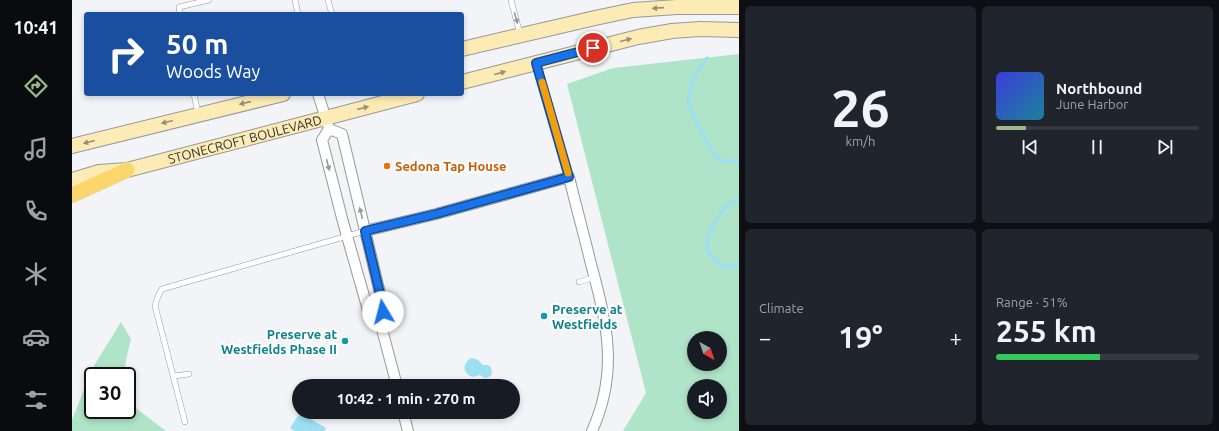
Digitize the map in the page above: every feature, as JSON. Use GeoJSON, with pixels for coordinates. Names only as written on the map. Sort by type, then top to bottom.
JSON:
{"type":"FeatureCollection","features":[{"type":"Feature","properties":{"kind":"main road"},"geometry":{"type":"LineString","coordinates":[[464,49],[633,10],[677,7],[739,8]]}},
{"type":"Feature","properties":{"kind":"main road"},"geometry":{"type":"LineString","coordinates":[[464,81],[638,37],[672,31],[700,29],[739,30]]}},
{"type":"Feature","properties":{"kind":"main road"},"geometry":{"type":"LineString","coordinates":[[72,146],[274,96]]}},
{"type":"Feature","properties":{"kind":"main road","name":"STONECROFT BOULEVARD"},"geometry":{"type":"LineString","coordinates":[[72,180],[99,172],[127,170],[327,124],[411,96]]}},
{"type":"Feature","properties":{"kind":"main road"},"geometry":{"type":"LineString","coordinates":[[72,195],[127,170]]}},
{"type":"Feature","properties":{"kind":"street"},"geometry":{"type":"LineString","coordinates":[[319,96],[327,124],[322,140],[347,236],[368,310],[379,318],[394,379]]}},
{"type":"Feature","properties":{"kind":"street"},"geometry":{"type":"LineString","coordinates":[[327,124],[342,134],[383,306],[383,312],[379,318]]}},
{"type":"Feature","properties":{"kind":"street"},"geometry":{"type":"LineString","coordinates":[[365,231],[436,214],[569,177],[607,328],[609,361],[607,388],[601,410],[592,431]]}},
{"type":"Feature","properties":{"kind":"street"},"geometry":{"type":"LineString","coordinates":[[405,419],[408,431]]}},
{"type":"Feature","properties":{"kind":"lane"},"geometry":{"type":"LineString","coordinates":[[180,12],[179,8],[209,0]]}},
{"type":"Feature","properties":{"kind":"lane"},"geometry":{"type":"LineString","coordinates":[[294,0],[297,12]]}},
{"type":"Feature","properties":{"kind":"lane"},"geometry":{"type":"LineString","coordinates":[[328,0],[331,12]]}},
{"type":"Feature","properties":{"kind":"lane"},"geometry":{"type":"LineString","coordinates":[[511,0],[520,35]]}},
{"type":"Feature","properties":{"kind":"lane"},"geometry":{"type":"LineString","coordinates":[[536,63],[569,177]]}},
{"type":"Feature","properties":{"kind":"lane"},"geometry":{"type":"LineString","coordinates":[[194,96],[198,114]]}},
{"type":"Feature","properties":{"kind":"lane"},"geometry":{"type":"LineString","coordinates":[[185,422],[174,376],[154,306],[162,289],[365,231]]}},
{"type":"Feature","properties":{"kind":"lane"},"geometry":{"type":"LineString","coordinates":[[579,282],[595,277]]}},
{"type":"Feature","properties":{"kind":"lane"},"geometry":{"type":"LineString","coordinates":[[174,376],[189,374]]}},
{"type":"Feature","properties":{"kind":"green space"},"geometry":{"type":"Polygon","coordinates":[[[739,54],[739,431],[623,431],[646,393],[567,84],[613,68],[739,54]]]}},
{"type":"Feature","properties":{"kind":"green space"},"geometry":{"type":"Polygon","coordinates":[[[121,322],[131,339],[125,367],[93,367],[121,322]]]}},
{"type":"Feature","properties":{"kind":"green space"},"geometry":{"type":"Polygon","coordinates":[[[84,389],[84,419],[136,419],[136,408],[166,431],[72,431],[72,420],[84,389]]]}},
{"type":"Feature","properties":{"kind":"water"},"geometry":{"type":"Polygon","coordinates":[[[472,358],[478,360],[483,365],[491,367],[492,374],[485,378],[480,375],[473,377],[469,375],[465,371],[465,365],[466,362],[472,358]]]}},
{"type":"Feature","properties":{"kind":"water"},"geometry":{"type":"Polygon","coordinates":[[[296,419],[310,419],[326,428],[324,431],[295,431],[290,428],[296,419]]]}},
{"type":"Feature","properties":{"kind":"waterway"},"geometry":{"type":"LineString","coordinates":[[707,58],[694,76],[688,101],[695,120],[714,155],[722,161],[739,163]]}},
{"type":"Feature","properties":{"kind":"waterway"},"geometry":{"type":"LineString","coordinates":[[739,200],[729,204],[721,213],[714,224],[707,241],[708,250],[719,264],[732,267],[739,263]]}},
{"type":"Feature","properties":{"kind":"slow traffic"},"geometry":{"type":"LineString","coordinates":[[542,82],[568,173]]}},
{"type":"Feature","properties":{"kind":"place","name":"Sedona Tap House"},"geometry":{"type":"Point","coordinates":[387,166]}},
{"type":"Feature","properties":{"kind":"place","name":"Preserve at Westfields"},"geometry":{"type":"Point","coordinates":[544,316]}},
{"type":"Feature","properties":{"kind":"place","name":"Preserve at Westfields Phase II"},"geometry":{"type":"Point","coordinates":[345,341]}},
{"type":"Feature","properties":{"kind":"route"},"geometry":{"type":"LineString","coordinates":[[383,312],[383,306],[365,231],[436,214],[569,177],[544,86],[536,63],[593,48]]}}]}
